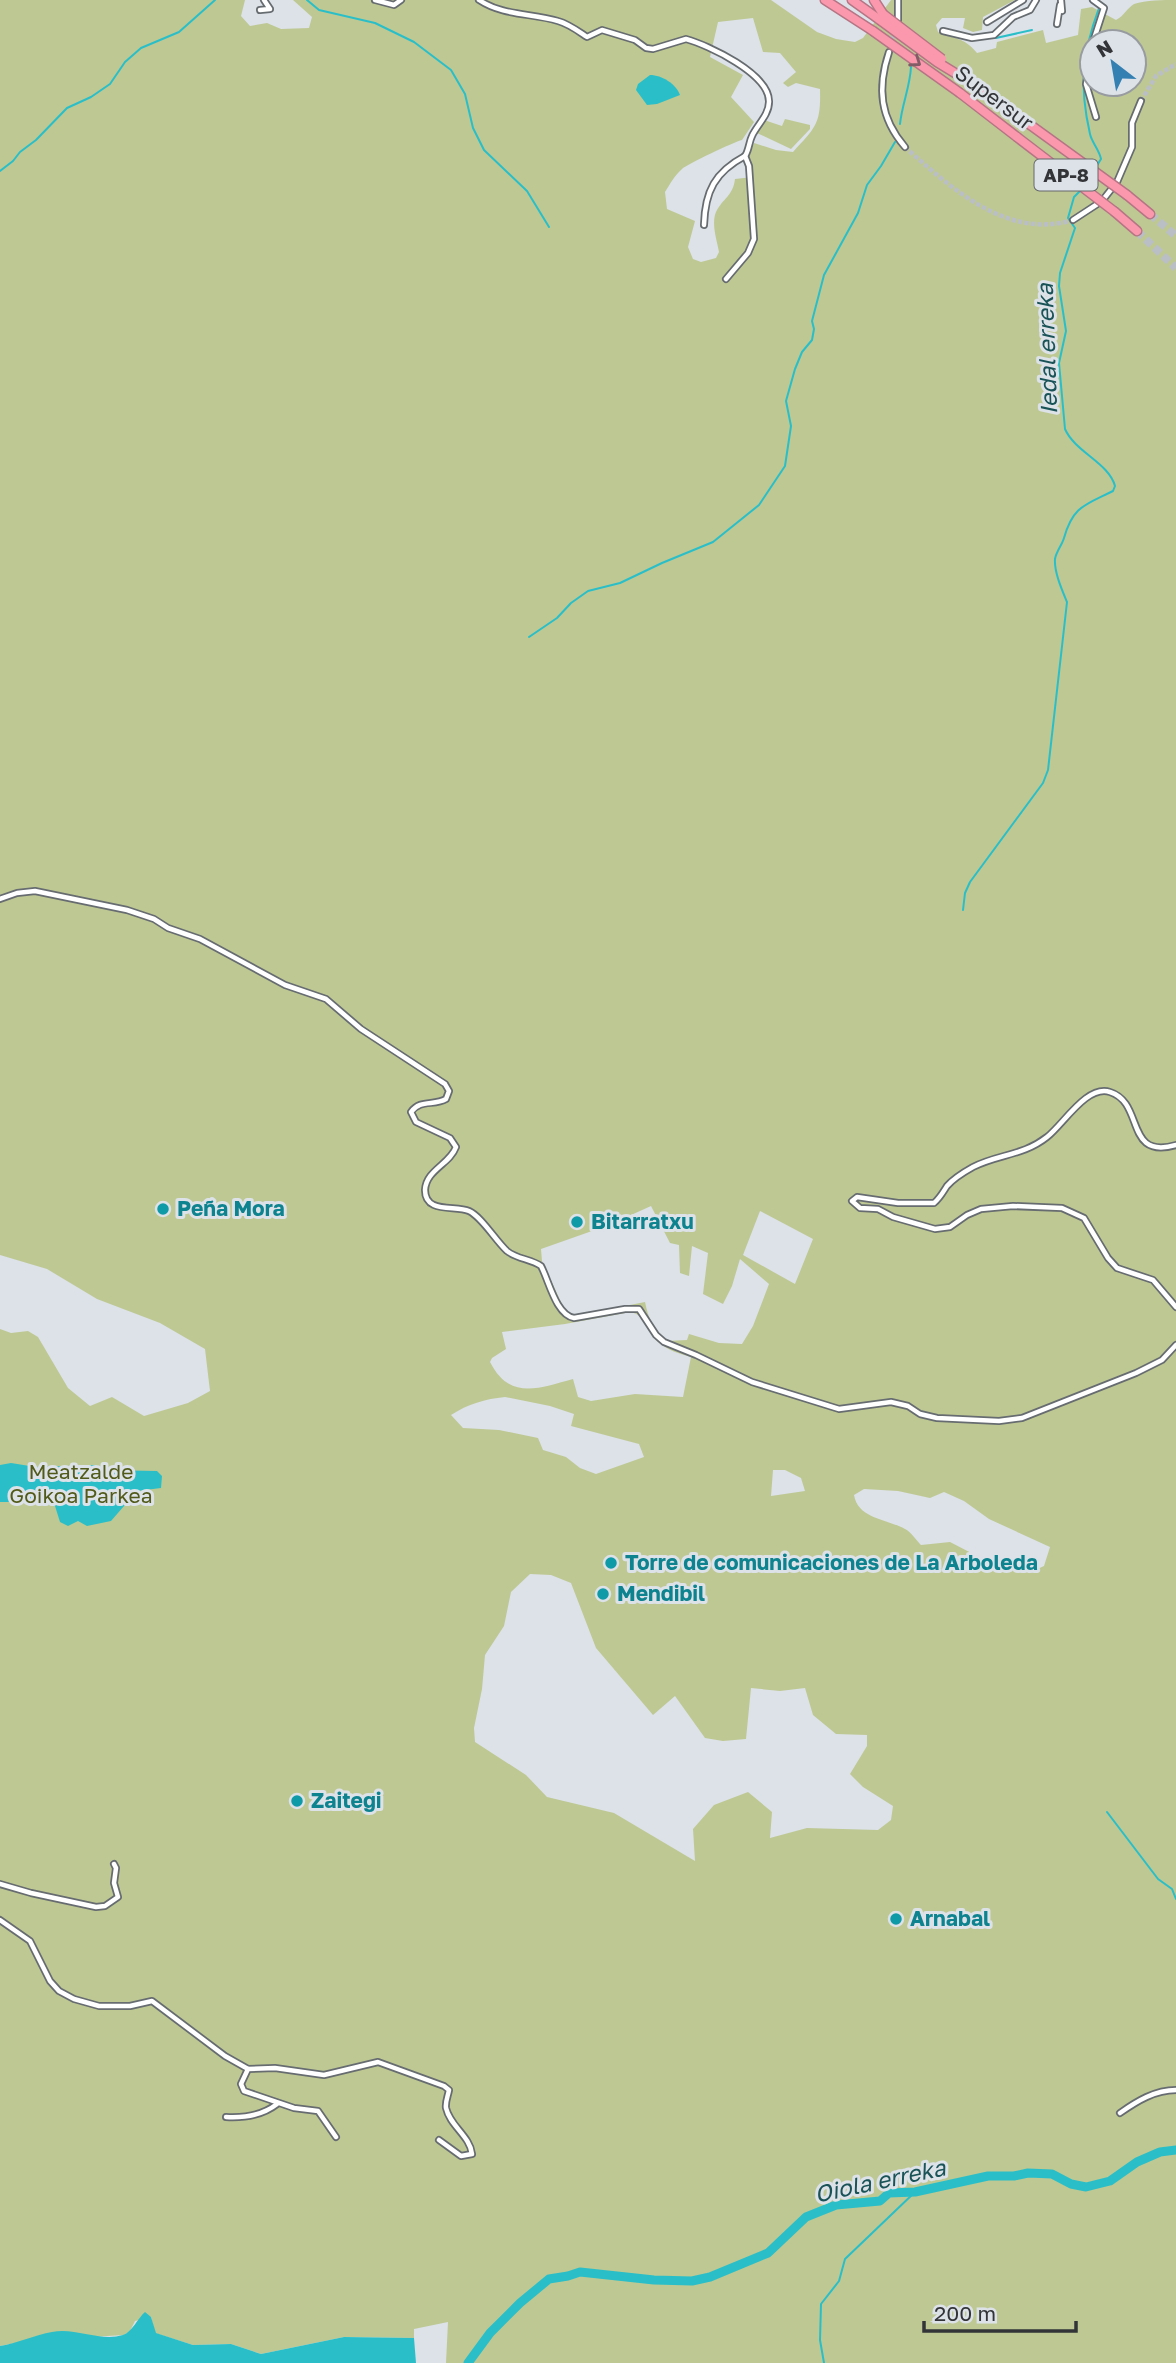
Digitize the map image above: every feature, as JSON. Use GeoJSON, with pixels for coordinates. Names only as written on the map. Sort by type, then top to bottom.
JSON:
{"type":"FeatureCollection","features":[{"type":"Feature","properties":{"kind":"highway","name":"Supersur"},"geometry":{"type":"LineString","coordinates":[[825,0],[960,93],[1137,231]]}},
{"type":"Feature","properties":{"kind":"highway","name":"AP-8"},"geometry":{"type":"LineString","coordinates":[[852,0],[881,17]]}},
{"type":"Feature","properties":{"kind":"highway","name":"AP-8"},"geometry":{"type":"LineString","coordinates":[[874,0],[881,17]]}},
{"type":"Feature","properties":{"kind":"highway","name":"Supersur"},"geometry":{"type":"LineString","coordinates":[[881,17],[941,58],[954,71],[1150,214]]}},
{"type":"Feature","properties":{"kind":"street"},"geometry":{"type":"LineString","coordinates":[[260,10],[270,9],[264,0]]}},
{"type":"Feature","properties":{"kind":"street"},"geometry":{"type":"LineString","coordinates":[[375,0],[394,5],[401,0]]}},
{"type":"Feature","properties":{"kind":"street"},"geometry":{"type":"LineString","coordinates":[[479,0],[491,8],[538,15],[568,24],[590,37],[598,31],[635,40],[646,48],[653,49],[686,39],[739,63],[756,77],[768,94],[769,103],[750,139],[746,156],[754,239],[748,253],[726,279]]}},
{"type":"Feature","properties":{"kind":"street"},"geometry":{"type":"LineString","coordinates":[[898,0],[898,20]]}},
{"type":"Feature","properties":{"kind":"street"},"geometry":{"type":"LineString","coordinates":[[987,22],[1024,0]]}},
{"type":"Feature","properties":{"kind":"street"},"geometry":{"type":"LineString","coordinates":[[943,31],[971,38],[994,35],[1013,18],[1030,10],[1037,0]]}},
{"type":"Feature","properties":{"kind":"street"},"geometry":{"type":"LineString","coordinates":[[1097,2],[1104,8],[1098,28]]}},
{"type":"Feature","properties":{"kind":"street"},"geometry":{"type":"LineString","coordinates":[[1057,24],[1061,5]]}},
{"type":"Feature","properties":{"kind":"street"},"geometry":{"type":"LineString","coordinates":[[890,52],[882,77],[882,105],[891,128],[905,147]]}},
{"type":"Feature","properties":{"kind":"street"},"geometry":{"type":"LineString","coordinates":[[1090,98],[1096,117]]}},
{"type":"Feature","properties":{"kind":"street"},"geometry":{"type":"LineString","coordinates":[[1073,220],[1102,201],[1117,182],[1132,147],[1132,123],[1141,101]]}},
{"type":"Feature","properties":{"kind":"street"},"geometry":{"type":"LineString","coordinates":[[704,225],[707,195],[714,183],[731,163],[746,156]]}},
{"type":"Feature","properties":{"kind":"street"},"geometry":{"type":"LineString","coordinates":[[0,899],[35,891],[144,915],[168,928],[200,939],[285,985],[326,999],[361,1029],[447,1086],[449,1094],[445,1100],[421,1104],[411,1112],[416,1122],[450,1138],[456,1147],[448,1160],[429,1177],[425,1192],[427,1200],[438,1207],[473,1213],[505,1249],[541,1266],[561,1310],[567,1317],[639,1309],[656,1335],[672,1346],[752,1382],[839,1409],[891,1402],[937,1418],[1010,1420],[1043,1411],[1136,1373],[1162,1360],[1176,1345]]}},
{"type":"Feature","properties":{"kind":"street"},"geometry":{"type":"LineString","coordinates":[[1176,1144],[1156,1148],[1145,1141],[1137,1132],[1128,1106],[1122,1099],[1110,1091],[1098,1091],[1084,1100],[1043,1141],[1026,1151],[985,1162],[965,1171],[950,1183],[934,1203],[891,1203],[857,1197],[852,1202],[860,1208],[878,1209],[893,1217],[935,1229],[950,1227],[981,1209],[1013,1206],[1062,1208],[1084,1218],[1117,1268],[1153,1280],[1176,1307]]}},
{"type":"Feature","properties":{"kind":"street"},"geometry":{"type":"LineString","coordinates":[[0,1884],[75,1904],[104,1906],[118,1897],[114,1883],[114,1864]]}},
{"type":"Feature","properties":{"kind":"street"},"geometry":{"type":"LineString","coordinates":[[0,1920],[30,1941],[43,1971],[58,1991],[99,2006],[130,2006],[152,2001],[225,2056],[248,2068],[275,2068],[324,2075],[378,2062],[444,2086],[449,2091],[446,2103],[449,2114],[471,2147],[472,2154],[461,2156],[439,2140]]}},
{"type":"Feature","properties":{"kind":"street"},"geometry":{"type":"LineString","coordinates":[[248,2068],[242,2088],[250,2094],[294,2108],[318,2111],[336,2137]]}},
{"type":"Feature","properties":{"kind":"street"},"geometry":{"type":"LineString","coordinates":[[1120,2113],[1137,2101],[1163,2090],[1176,2090]]}},
{"type":"Feature","properties":{"kind":"street"},"geometry":{"type":"LineString","coordinates":[[226,2117],[242,2118],[270,2109],[278,2103]]}},
{"type":"Feature","properties":{"kind":"green space","name":"Meatzalde Goikoa Parkea"},"geometry":{"type":"Polygon","coordinates":[[[0,0],[245,0],[241,16],[250,26],[267,23],[281,29],[309,28],[312,17],[293,0],[771,0],[817,32],[855,42],[863,38],[891,0],[1015,0],[983,17],[982,30],[973,32],[963,28],[965,18],[942,18],[936,25],[938,32],[963,41],[977,53],[996,48],[997,42],[1043,30],[1046,43],[1078,35],[1078,98],[1148,98],[1148,28],[1079,28],[1081,9],[1092,7],[1116,20],[1134,4],[1176,0],[1176,2363],[446,2363],[448,2322],[414,2329],[414,2338],[344,2337],[261,2354],[231,2344],[193,2345],[155,2333],[151,2317],[135,2321],[130,2331],[124,2335],[26,2341],[0,2346],[0,1329],[11,1333],[28,1331],[38,1337],[68,1388],[90,1406],[112,1397],[144,1416],[188,1403],[210,1391],[205,1349],[160,1323],[97,1299],[47,1269],[0,1255],[0,0]],[[753,18],[718,22],[710,57],[743,75],[731,97],[754,122],[742,140],[682,169],[665,192],[667,209],[695,221],[688,247],[693,259],[701,262],[716,258],[719,252],[714,227],[716,212],[730,193],[735,179],[753,177],[753,166],[749,157],[754,143],[793,152],[816,124],[820,101],[820,89],[796,83],[788,87],[783,83],[796,72],[780,53],[763,52],[753,18]],[[651,1206],[609,1225],[541,1249],[542,1261],[567,1315],[575,1316],[645,1302],[652,1324],[667,1341],[687,1340],[689,1334],[719,1343],[742,1344],[753,1326],[769,1284],[740,1259],[723,1304],[703,1294],[708,1253],[692,1246],[689,1276],[680,1273],[679,1245],[670,1243],[651,1206]],[[760,1211],[743,1255],[795,1284],[813,1239],[760,1211]],[[631,1312],[502,1332],[506,1349],[490,1362],[498,1374],[516,1387],[537,1388],[573,1379],[578,1397],[591,1401],[635,1394],[683,1397],[691,1357],[662,1345],[641,1317],[631,1312]],[[505,1397],[470,1405],[451,1415],[463,1428],[499,1430],[538,1438],[543,1450],[566,1457],[580,1468],[596,1474],[644,1457],[639,1444],[571,1426],[574,1414],[505,1397]],[[773,1470],[771,1496],[805,1491],[801,1478],[785,1470],[773,1470]],[[864,1489],[854,1495],[867,1514],[905,1529],[921,1545],[950,1542],[979,1557],[1031,1572],[1044,1566],[1050,1547],[989,1519],[964,1501],[944,1492],[930,1498],[898,1491],[864,1489]],[[530,1574],[511,1592],[504,1626],[485,1655],[474,1728],[475,1742],[526,1775],[547,1797],[614,1813],[695,1861],[693,1829],[714,1805],[748,1792],[772,1812],[770,1838],[807,1828],[878,1830],[891,1820],[893,1806],[863,1787],[850,1774],[867,1746],[867,1735],[836,1734],[813,1715],[805,1688],[780,1691],[751,1688],[746,1739],[723,1741],[705,1738],[675,1696],[653,1715],[596,1648],[571,1583],[551,1575],[530,1574]]]}},
{"type":"Feature","properties":{"kind":"green space"},"geometry":{"type":"Polygon","coordinates":[[[785,119],[810,125],[810,129],[791,149],[757,133],[764,120],[782,126],[785,119]]]}},
{"type":"Feature","properties":{"kind":"water"},"geometry":{"type":"Polygon","coordinates":[[[650,75],[668,81],[680,95],[647,105],[636,90],[638,84],[650,75]]]}},
{"type":"Feature","properties":{"kind":"water"},"geometry":{"type":"Polygon","coordinates":[[[11,1463],[36,1467],[97,1465],[103,1470],[157,1471],[162,1476],[161,1488],[137,1491],[111,1521],[87,1526],[78,1521],[68,1526],[60,1522],[55,1506],[41,1502],[0,1502],[0,1465],[11,1463]]]}},
{"type":"Feature","properties":{"kind":"water"},"geometry":{"type":"Polygon","coordinates":[[[145,2312],[151,2317],[156,2333],[193,2345],[231,2344],[261,2354],[344,2337],[414,2338],[416,2363],[0,2363],[0,2346],[61,2331],[105,2337],[123,2335],[145,2312]]]}},
{"type":"Feature","properties":{"kind":"waterway"},"geometry":{"type":"LineString","coordinates":[[0,171],[67,108],[110,84],[125,62],[141,48],[179,32],[215,0]]}},
{"type":"Feature","properties":{"kind":"waterway"},"geometry":{"type":"LineString","coordinates":[[307,0],[319,10],[375,23],[414,42],[451,70],[465,94],[473,128],[484,150],[527,191],[549,227]]}},
{"type":"Feature","properties":{"kind":"waterway"},"geometry":{"type":"LineString","coordinates":[[1096,167],[1101,159],[1090,134],[1084,101],[1084,70],[1089,40],[1099,8]]}},
{"type":"Feature","properties":{"kind":"waterway"},"geometry":{"type":"LineString","coordinates":[[996,38],[1032,30]]}},
{"type":"Feature","properties":{"kind":"waterway"},"geometry":{"type":"LineString","coordinates":[[900,124],[911,67]]}},
{"type":"Feature","properties":{"kind":"waterway"},"geometry":{"type":"LineString","coordinates":[[529,637],[557,618],[571,603],[588,591],[620,583],[713,542],[759,505],[785,466],[791,426],[786,401],[802,352],[812,340],[812,321],[824,275],[858,213],[867,185],[895,142]]}},
{"type":"Feature","properties":{"kind":"waterway","name":"Iedal erreka"},"geometry":{"type":"LineString","coordinates":[[1085,184],[1091,174]]}},
{"type":"Feature","properties":{"kind":"waterway","name":"Iedal erreka"},"geometry":{"type":"LineString","coordinates":[[963,910],[965,893],[970,882],[1043,783],[1048,770],[1067,602],[1057,575],[1056,556],[1076,513],[1113,491],[1115,486],[1106,471],[1076,444],[1065,429],[1059,363],[1066,331],[1059,286],[1060,273],[1075,228],[1068,218],[1074,197],[1082,189]]}},
{"type":"Feature","properties":{"kind":"waterway"},"geometry":{"type":"LineString","coordinates":[[1107,1812],[1158,1879],[1172,1889],[1176,1899]]}},
{"type":"Feature","properties":{"kind":"waterway","name":"Oiola erreka"},"geometry":{"type":"LineString","coordinates":[[468,2363],[490,2333],[549,2279],[580,2272],[692,2281],[710,2277],[768,2253],[806,2217],[836,2205],[880,2201],[889,2193],[915,2192],[988,2176],[1028,2173],[1052,2174],[1071,2184],[1086,2187],[1110,2181],[1137,2162],[1160,2152],[1176,2150]]}},
{"type":"Feature","properties":{"kind":"waterway"},"geometry":{"type":"LineString","coordinates":[[824,2363],[820,2340],[821,2304],[839,2281],[845,2259],[915,2192]]}},
{"type":"Feature","properties":{"kind":"tunnel"},"geometry":{"type":"LineString","coordinates":[[889,52],[895,29]]}},
{"type":"Feature","properties":{"kind":"tunnel"},"geometry":{"type":"LineString","coordinates":[[1141,101],[1156,76],[1176,64]]}},
{"type":"Feature","properties":{"kind":"tunnel"},"geometry":{"type":"LineString","coordinates":[[905,147],[941,179],[1003,217],[1025,223],[1049,224],[1073,220]]}},
{"type":"Feature","properties":{"kind":"tunnel"},"geometry":{"type":"LineString","coordinates":[[1150,214],[1176,236]]}},
{"type":"Feature","properties":{"kind":"tunnel"},"geometry":{"type":"LineString","coordinates":[[1137,231],[1176,268]]}},
{"type":"Feature","properties":{"kind":"place","name":"Peña Mora"},"geometry":{"type":"Point","coordinates":[163,1209]}},
{"type":"Feature","properties":{"kind":"place","name":"Bitarratxu"},"geometry":{"type":"Point","coordinates":[577,1222]}},
{"type":"Feature","properties":{"kind":"place","name":"Torre de comunicaciones de La Arboleda"},"geometry":{"type":"Point","coordinates":[611,1563]}},
{"type":"Feature","properties":{"kind":"place","name":"Mendibil"},"geometry":{"type":"Point","coordinates":[603,1594]}},
{"type":"Feature","properties":{"kind":"place","name":"Zaitegi"},"geometry":{"type":"Point","coordinates":[297,1801]}},
{"type":"Feature","properties":{"kind":"place","name":"Arnabal"},"geometry":{"type":"Point","coordinates":[896,1919]}}]}
